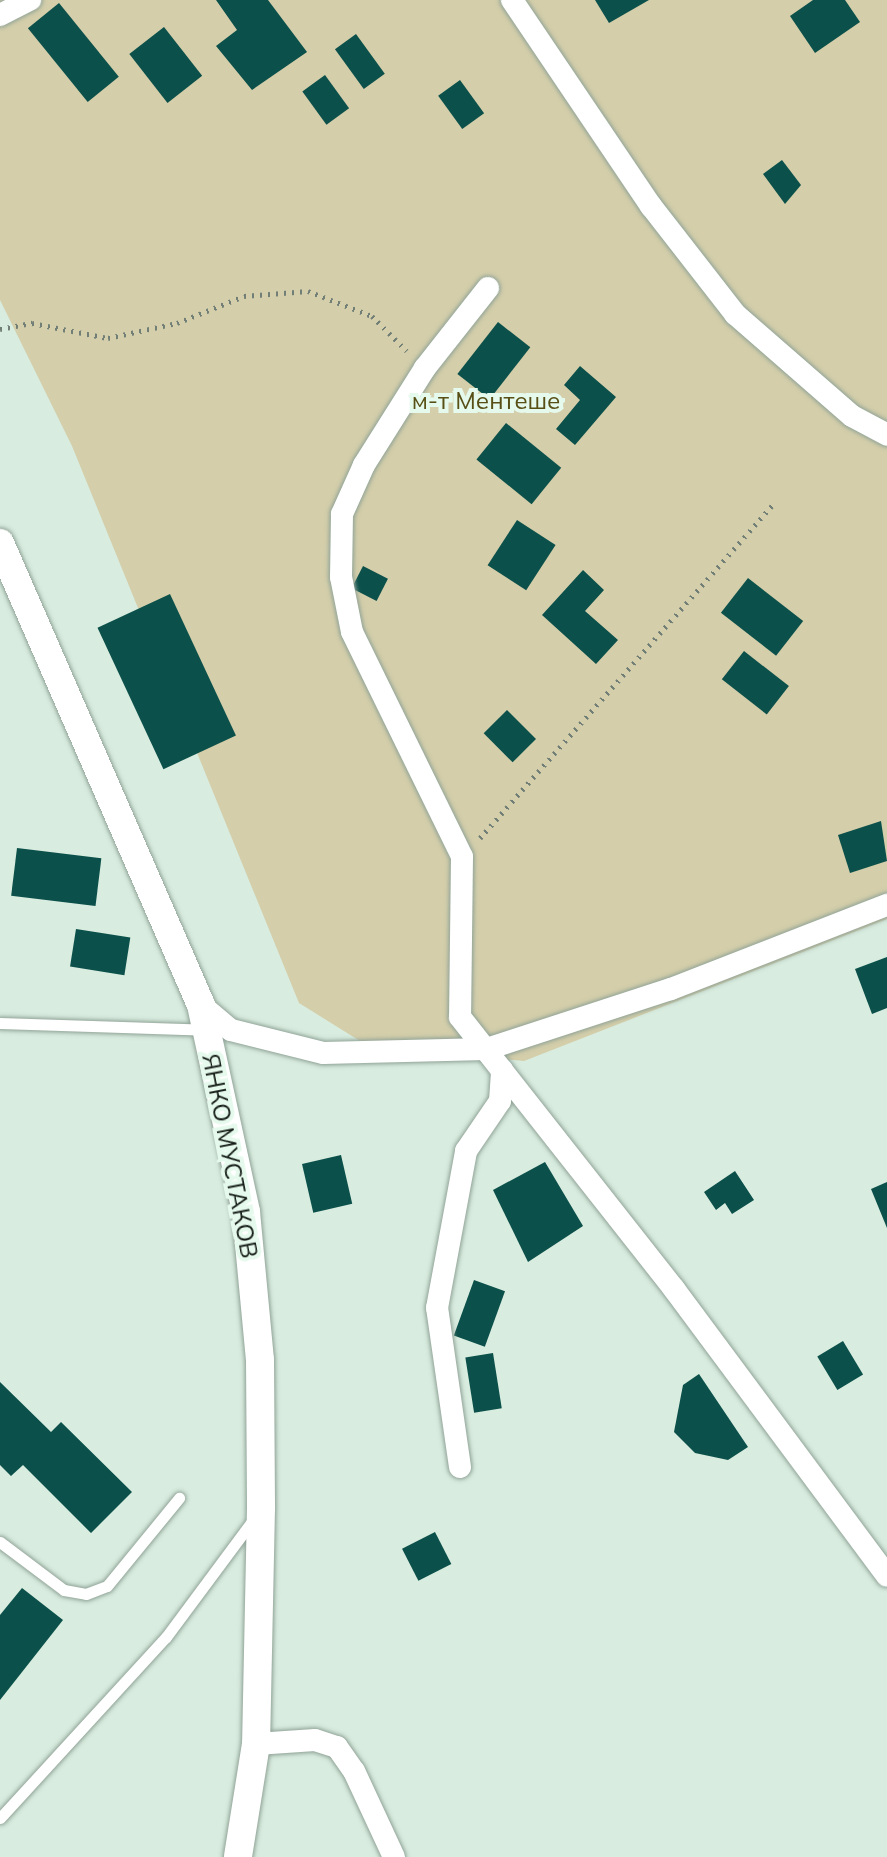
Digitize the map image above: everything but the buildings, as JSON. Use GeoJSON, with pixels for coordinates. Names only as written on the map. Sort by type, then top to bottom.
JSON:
{"type":"FeatureCollection","features":[{"type":"Feature","properties":{"kind":"street"},"geometry":{"type":"LineString","coordinates":[[0,15],[30,0]]}},
{"type":"Feature","properties":{"kind":"street"},"geometry":{"type":"LineString","coordinates":[[512,0],[651,206],[735,314],[852,416],[887,435]]}},
{"type":"Feature","properties":{"kind":"street"},"geometry":{"type":"LineString","coordinates":[[488,288],[425,368],[364,465],[342,514],[341,577],[352,632],[462,857],[460,1017],[674,1289],[887,1576]]}},
{"type":"Feature","properties":{"kind":"street","name":"ЯНКО МУСТАКОВ"},"geometry":{"type":"LineString","coordinates":[[0,543],[204,1018],[246,1212],[260,1360],[261,1508],[256,1744],[238,1857]]}},
{"type":"Feature","properties":{"kind":"street"},"geometry":{"type":"LineString","coordinates":[[204,1018],[231,1030],[323,1053],[487,1049],[671,989],[887,905]]}},
{"type":"Feature","properties":{"kind":"street"},"geometry":{"type":"LineString","coordinates":[[460,1467],[437,1308],[466,1151],[500,1101],[502,1070]]}},
{"type":"Feature","properties":{"kind":"street"},"geometry":{"type":"LineString","coordinates":[[256,1744],[315,1740],[337,1747],[354,1771],[394,1857]]}},
{"type":"Feature","properties":{"kind":"lane"},"geometry":{"type":"LineString","coordinates":[[0,1023],[204,1018]]}},
{"type":"Feature","properties":{"kind":"lane"},"geometry":{"type":"LineString","coordinates":[[0,1542],[64,1590],[86,1594],[107,1586],[179,1498]]}},
{"type":"Feature","properties":{"kind":"lane"},"geometry":{"type":"LineString","coordinates":[[0,1818],[166,1637],[261,1508]]}},
{"type":"Feature","properties":{"kind":"path"},"geometry":{"type":"LineString","coordinates":[[0,329],[32,323],[108,338],[177,323],[244,296],[308,291],[372,316],[425,368]]}},
{"type":"Feature","properties":{"kind":"path"},"geometry":{"type":"LineString","coordinates":[[462,857],[773,505]]}},
{"type":"Feature","properties":{"kind":"green space","name":"м-т Ментeше"},"geometry":{"type":"Polygon","coordinates":[[[0,0],[887,0],[887,919],[524,1061],[368,1046],[299,1003],[72,446],[0,300],[0,0]]]}}]}
